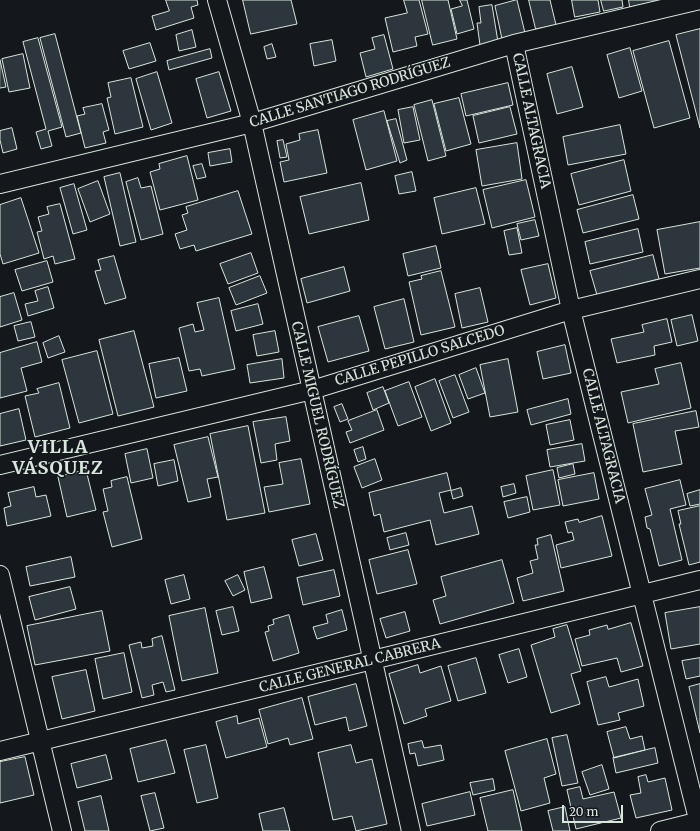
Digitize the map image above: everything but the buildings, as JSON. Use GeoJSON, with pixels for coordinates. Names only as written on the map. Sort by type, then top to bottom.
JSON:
{"type":"FeatureCollection","features":[{"type":"Feature","properties":{"kind":"street","name":"CALLE MIGUEL RODRÍGUEZ"},"geometry":{"type":"LineString","coordinates":[[217,0],[252,123],[411,831]]}},
{"type":"Feature","properties":{"kind":"street","name":"CALLE SANTIAGO RODRÍGUEZ"},"geometry":{"type":"LineString","coordinates":[[0,184],[252,123],[514,44],[700,0]]}},
{"type":"Feature","properties":{"kind":"street","name":"CALLE ALTAGRACIA"},"geometry":{"type":"LineString","coordinates":[[514,44],[571,310],[700,823]]}},
{"type":"Feature","properties":{"kind":"street","name":"CALLE PEPILLO SALCEDO"},"geometry":{"type":"LineString","coordinates":[[0,465],[312,390],[571,310],[700,279]]}},
{"type":"Feature","properties":{"kind":"street"},"geometry":{"type":"LineString","coordinates":[[0,575],[62,831]]}},
{"type":"Feature","properties":{"kind":"street","name":"CALLE GENERAL CABRERA"},"geometry":{"type":"LineString","coordinates":[[0,751],[700,580]]}},
{"type":"Feature","properties":{"kind":"street"},"geometry":{"type":"LineString","coordinates":[[660,831],[700,823]]}},
{"type":"Feature","properties":{"kind":"district","name":"VILLA VÁSQUEZ"},"geometry":{"type":"Point","coordinates":[58,458]}}]}
